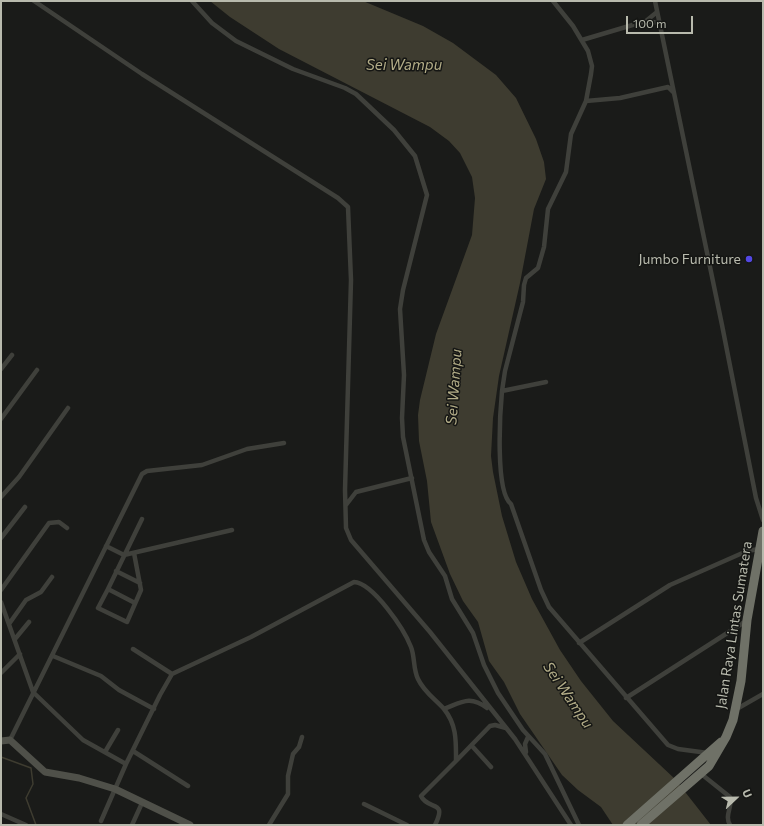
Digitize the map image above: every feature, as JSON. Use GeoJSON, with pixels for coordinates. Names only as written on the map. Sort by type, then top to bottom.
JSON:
{"type":"FeatureCollection","features":[{"type":"Feature","properties":{"kind":"highway","name":"Jalan Raya Lintas Sumatera"},"geometry":{"type":"LineString","coordinates":[[641,825],[709,766],[712,754],[726,737],[736,710],[741,681],[747,620],[763,530]]}},
{"type":"Feature","properties":{"kind":"highway"},"geometry":{"type":"LineString","coordinates":[[627,825],[685,774],[712,754]]}},
{"type":"Feature","properties":{"kind":"street"},"geometry":{"type":"LineString","coordinates":[[34,1],[142,74],[338,198],[348,207],[351,280],[346,528],[351,540],[430,632],[528,757],[571,825]]}},
{"type":"Feature","properties":{"kind":"street"},"geometry":{"type":"LineString","coordinates":[[192,1],[212,23],[236,41],[293,69],[345,88],[356,94],[394,130],[415,156],[423,180],[426,200],[403,290],[400,309],[404,375],[402,424],[418,513],[429,552],[445,576],[452,599],[473,633],[484,665],[498,693],[528,736],[548,760],[579,825]]}},
{"type":"Feature","properties":{"kind":"street"},"geometry":{"type":"LineString","coordinates":[[553,1],[582,40],[588,51],[592,66],[586,101],[571,134],[566,172],[548,209],[544,247],[538,268],[526,278],[524,285],[523,302],[505,371],[502,391],[499,431],[500,473],[507,501],[512,507],[541,590],[549,607],[579,643],[605,670],[626,698],[668,745],[678,750],[712,754]]}},
{"type":"Feature","properties":{"kind":"street"},"geometry":{"type":"LineString","coordinates":[[655,1],[756,498],[763,520]]}},
{"type":"Feature","properties":{"kind":"street"},"geometry":{"type":"LineString","coordinates":[[582,40],[646,21],[657,12]]}},
{"type":"Feature","properties":{"kind":"street"},"geometry":{"type":"LineString","coordinates":[[646,21],[659,23]]}},
{"type":"Feature","properties":{"kind":"street"},"geometry":{"type":"LineString","coordinates":[[586,101],[620,98],[668,87],[674,93]]}},
{"type":"Feature","properties":{"kind":"street"},"geometry":{"type":"LineString","coordinates":[[1,369],[12,355]]}},
{"type":"Feature","properties":{"kind":"street"},"geometry":{"type":"LineString","coordinates":[[1,419],[37,370]]}},
{"type":"Feature","properties":{"kind":"street"},"geometry":{"type":"LineString","coordinates":[[502,391],[546,382]]}},
{"type":"Feature","properties":{"kind":"street"},"geometry":{"type":"LineString","coordinates":[[1,497],[19,477],[68,408]]}},
{"type":"Feature","properties":{"kind":"street"},"geometry":{"type":"LineString","coordinates":[[10,740],[53,656],[76,604],[140,478],[147,471],[202,465],[247,449],[284,443]]}},
{"type":"Feature","properties":{"kind":"street"},"geometry":{"type":"LineString","coordinates":[[346,505],[356,492],[412,478]]}},
{"type":"Feature","properties":{"kind":"street"},"geometry":{"type":"LineString","coordinates":[[1,538],[25,507]]}},
{"type":"Feature","properties":{"kind":"street"},"geometry":{"type":"LineString","coordinates":[[134,553],[141,590],[127,622],[98,608],[142,519]]}},
{"type":"Feature","properties":{"kind":"street"},"geometry":{"type":"LineString","coordinates":[[1,590],[49,523],[58,522],[67,528]]}},
{"type":"Feature","properties":{"kind":"street"},"geometry":{"type":"LineString","coordinates":[[106,546],[124,555],[232,530]]}},
{"type":"Feature","properties":{"kind":"street"},"geometry":{"type":"LineString","coordinates":[[579,643],[670,585],[761,546]]}},
{"type":"Feature","properties":{"kind":"street"},"geometry":{"type":"LineString","coordinates":[[116,571],[140,583]]}},
{"type":"Feature","properties":{"kind":"street"},"geometry":{"type":"LineString","coordinates":[[9,624],[26,600],[41,592],[52,577]]}},
{"type":"Feature","properties":{"kind":"street"},"geometry":{"type":"LineString","coordinates":[[101,821],[126,764],[172,674],[251,637],[339,589],[357,582],[368,588],[386,606],[411,647],[418,679],[428,694],[444,710],[456,732],[456,761]]}},
{"type":"Feature","properties":{"kind":"street"},"geometry":{"type":"LineString","coordinates":[[108,590],[135,603]]}},
{"type":"Feature","properties":{"kind":"street"},"geometry":{"type":"LineString","coordinates":[[1,602],[34,692],[83,740],[126,764]]}},
{"type":"Feature","properties":{"kind":"street"},"geometry":{"type":"LineString","coordinates":[[626,698],[747,620]]}},
{"type":"Feature","properties":{"kind":"street"},"geometry":{"type":"LineString","coordinates":[[15,638],[29,622]]}},
{"type":"Feature","properties":{"kind":"street"},"geometry":{"type":"LineString","coordinates":[[133,649],[172,674]]}},
{"type":"Feature","properties":{"kind":"street"},"geometry":{"type":"LineString","coordinates":[[1,673],[20,654]]}},
{"type":"Feature","properties":{"kind":"street"},"geometry":{"type":"LineString","coordinates":[[53,656],[100,676],[115,688],[154,709]]}},
{"type":"Feature","properties":{"kind":"street"},"geometry":{"type":"LineString","coordinates":[[736,710],[763,694]]}},
{"type":"Feature","properties":{"kind":"street"},"geometry":{"type":"LineString","coordinates":[[444,710],[472,699],[478,701],[493,713]]}},
{"type":"Feature","properties":{"kind":"street"},"geometry":{"type":"LineString","coordinates":[[435,825],[439,815],[439,810],[436,806],[422,799],[421,796],[472,746],[490,726],[495,725],[506,728]]}},
{"type":"Feature","properties":{"kind":"street"},"geometry":{"type":"LineString","coordinates":[[105,752],[118,730]]}},
{"type":"Feature","properties":{"kind":"street"},"geometry":{"type":"LineString","coordinates":[[528,736],[525,744],[528,757]]}},
{"type":"Feature","properties":{"kind":"street"},"geometry":{"type":"LineString","coordinates":[[269,825],[288,794],[288,776],[293,754],[299,747],[302,737]]}},
{"type":"Feature","properties":{"kind":"street"},"geometry":{"type":"LineString","coordinates":[[1,741],[10,740],[45,772],[79,778],[115,789],[182,823],[190,825]]}},
{"type":"Feature","properties":{"kind":"street"},"geometry":{"type":"LineString","coordinates":[[472,746],[491,767]]}},
{"type":"Feature","properties":{"kind":"street"},"geometry":{"type":"LineString","coordinates":[[133,751],[188,786]]}},
{"type":"Feature","properties":{"kind":"street"},"geometry":{"type":"LineString","coordinates":[[700,773],[729,795],[731,801],[727,815],[730,825]]}},
{"type":"Feature","properties":{"kind":"street"},"geometry":{"type":"LineString","coordinates":[[132,825],[142,803]]}},
{"type":"Feature","properties":{"kind":"street"},"geometry":{"type":"LineString","coordinates":[[364,804],[407,825]]}},
{"type":"Feature","properties":{"kind":"street"},"geometry":{"type":"LineString","coordinates":[[1,814],[26,825]]}},
{"type":"Feature","properties":{"kind":"water","name":"Sei Wampu"},"geometry":{"type":"Polygon","coordinates":[[[210,1],[363,1],[423,26],[453,43],[496,75],[516,98],[536,139],[544,162],[546,179],[534,209],[520,283],[499,376],[493,418],[491,456],[502,516],[516,562],[532,599],[560,650],[581,681],[613,721],[675,779],[711,825],[613,825],[601,807],[578,790],[562,775],[520,714],[504,682],[489,661],[478,622],[463,601],[450,574],[431,522],[427,481],[419,441],[418,415],[420,400],[436,334],[472,235],[475,198],[472,177],[460,153],[449,141],[430,127],[279,49],[230,17],[210,1]]]}},
{"type":"Feature","properties":{"kind":"waterway"},"geometry":{"type":"LineString","coordinates":[[1,757],[31,768],[33,784],[26,798],[36,825]]}},
{"type":"Feature","properties":{"kind":"place","name":"Jumbo Furniture"},"geometry":{"type":"Point","coordinates":[749,259]}}]}
